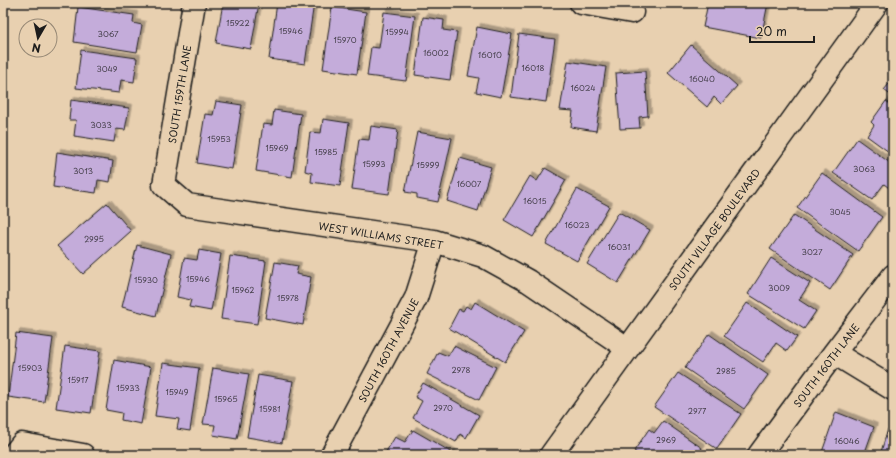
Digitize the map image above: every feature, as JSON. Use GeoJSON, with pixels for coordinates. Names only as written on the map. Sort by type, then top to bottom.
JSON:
{"type":"FeatureCollection","features":[{"type":"Feature","properties":{"kind":"street","name":"SOUTH 159TH LANE"},"geometry":{"type":"LineString","coordinates":[[164,185],[194,3]]}},
{"type":"Feature","properties":{"kind":"street"},"geometry":{"type":"LineString","coordinates":[[581,3],[632,12]]}},
{"type":"Feature","properties":{"kind":"street","name":"SOUTH VILLAGE BOULEVARD"},"geometry":{"type":"LineString","coordinates":[[551,455],[877,3]]}},
{"type":"Feature","properties":{"kind":"street","name":"WEST WILLIAMS STREET"},"geometry":{"type":"LineString","coordinates":[[164,185],[187,205],[434,241],[483,256],[528,281],[627,348]]}},
{"type":"Feature","properties":{"kind":"street","name":"SOUTH 160TH AVENUE"},"geometry":{"type":"LineString","coordinates":[[332,455],[416,298],[434,241]]}},
{"type":"Feature","properties":{"kind":"street","name":"SOUTH 160TH LANE"},"geometry":{"type":"LineString","coordinates":[[760,455],[834,353],[893,276]]}},
{"type":"Feature","properties":{"kind":"street"},"geometry":{"type":"LineString","coordinates":[[834,353],[893,389]]}},
{"type":"Feature","properties":{"kind":"street"},"geometry":{"type":"LineString","coordinates":[[18,450],[83,455]]}},
{"type":"Feature","properties":{"kind":"building"},"geometry":{"type":"Polygon","coordinates":[[[223,3],[259,3],[251,49],[216,43],[223,3]]]}},
{"type":"Feature","properties":{"kind":"building"},"geometry":{"type":"Polygon","coordinates":[[[277,3],[314,3],[305,64],[269,59],[277,3]]]}},
{"type":"Feature","properties":{"kind":"building"},"geometry":{"type":"Polygon","coordinates":[[[708,3],[768,3],[761,38],[703,27],[708,3]]]}},
{"type":"Feature","properties":{"kind":"building"},"geometry":{"type":"Polygon","coordinates":[[[78,7],[134,15],[133,23],[142,25],[137,52],[74,42],[78,7]]]}},
{"type":"Feature","properties":{"kind":"building"},"geometry":{"type":"Polygon","coordinates":[[[332,7],[366,12],[357,74],[323,69],[332,7]]]}},
{"type":"Feature","properties":{"kind":"building"},"geometry":{"type":"Polygon","coordinates":[[[384,12],[415,16],[406,81],[367,76],[371,47],[379,48],[384,12]]]}},
{"type":"Feature","properties":{"kind":"building"},"geometry":{"type":"Polygon","coordinates":[[[423,17],[444,20],[443,30],[457,32],[450,80],[415,75],[423,17]]]}},
{"type":"Feature","properties":{"kind":"building"},"geometry":{"type":"Polygon","coordinates":[[[477,27],[512,34],[501,97],[476,92],[479,78],[468,76],[477,27]]]}},
{"type":"Feature","properties":{"kind":"building"},"geometry":{"type":"Polygon","coordinates":[[[519,34],[555,39],[546,102],[511,97],[519,34]]]}},
{"type":"Feature","properties":{"kind":"building"},"geometry":{"type":"Polygon","coordinates":[[[691,45],[737,86],[721,104],[714,97],[707,107],[668,73],[691,45]]]}},
{"type":"Feature","properties":{"kind":"building"},"geometry":{"type":"Polygon","coordinates":[[[81,50],[137,58],[134,82],[121,80],[119,93],[76,88],[81,50]]]}},
{"type":"Feature","properties":{"kind":"building"},"geometry":{"type":"Polygon","coordinates":[[[568,61],[606,67],[596,131],[571,127],[573,111],[560,110],[568,61]]]}},
{"type":"Feature","properties":{"kind":"building"},"geometry":{"type":"Polygon","coordinates":[[[645,71],[648,116],[639,117],[640,128],[620,129],[616,73],[645,71]]]}},
{"type":"Feature","properties":{"kind":"building"},"geometry":{"type":"Polygon","coordinates":[[[893,79],[893,97],[884,90],[893,79]]]}},
{"type":"Feature","properties":{"kind":"building"},"geometry":{"type":"Polygon","coordinates":[[[71,100],[129,108],[125,130],[116,129],[114,142],[74,136],[76,120],[69,120],[71,100]]]}},
{"type":"Feature","properties":{"kind":"building"},"geometry":{"type":"Polygon","coordinates":[[[216,101],[242,105],[232,169],[197,163],[205,114],[213,115],[216,101]]]}},
{"type":"Feature","properties":{"kind":"building"},"geometry":{"type":"Polygon","coordinates":[[[886,101],[893,106],[893,155],[867,136],[874,125],[871,122],[886,101]]]}},
{"type":"Feature","properties":{"kind":"building"},"geometry":{"type":"Polygon","coordinates":[[[274,110],[301,114],[292,177],[256,171],[263,124],[272,125],[274,110]]]}},
{"type":"Feature","properties":{"kind":"building"},"geometry":{"type":"Polygon","coordinates":[[[323,119],[349,123],[340,186],[311,182],[312,173],[305,171],[310,132],[321,133],[323,119]]]}},
{"type":"Feature","properties":{"kind":"building"},"geometry":{"type":"Polygon","coordinates":[[[371,126],[398,130],[389,194],[352,189],[359,139],[369,140],[371,126]]]}},
{"type":"Feature","properties":{"kind":"building"},"geometry":{"type":"Polygon","coordinates":[[[417,132],[452,138],[438,202],[417,198],[417,194],[405,192],[417,132]]]}},
{"type":"Feature","properties":{"kind":"building"},"geometry":{"type":"Polygon","coordinates":[[[857,139],[893,165],[893,191],[884,184],[872,200],[833,173],[857,139]]]}},
{"type":"Feature","properties":{"kind":"building"},"geometry":{"type":"Polygon","coordinates":[[[57,152],[113,161],[110,182],[98,180],[96,193],[53,187],[57,152]]]}},
{"type":"Feature","properties":{"kind":"building"},"geometry":{"type":"Polygon","coordinates":[[[460,158],[491,167],[478,211],[447,201],[460,158]]]}},
{"type":"Feature","properties":{"kind":"building"},"geometry":{"type":"Polygon","coordinates":[[[545,168],[566,180],[533,237],[504,220],[530,176],[537,181],[545,168]]]}},
{"type":"Feature","properties":{"kind":"building"},"geometry":{"type":"Polygon","coordinates":[[[822,173],[882,217],[858,251],[797,208],[822,173]]]}},
{"type":"Feature","properties":{"kind":"building"},"geometry":{"type":"Polygon","coordinates":[[[577,189],[609,206],[577,261],[546,244],[577,189]]]}},
{"type":"Feature","properties":{"kind":"building"},"geometry":{"type":"Polygon","coordinates":[[[107,203],[131,231],[83,274],[57,246],[107,203]]]}},
{"type":"Feature","properties":{"kind":"building"},"geometry":{"type":"Polygon","coordinates":[[[619,212],[650,230],[618,283],[587,264],[619,212]]]}},
{"type":"Feature","properties":{"kind":"building"},"geometry":{"type":"Polygon","coordinates":[[[794,215],[853,255],[830,290],[770,249],[794,215]]]}},
{"type":"Feature","properties":{"kind":"building"},"geometry":{"type":"Polygon","coordinates":[[[137,245],[171,254],[156,316],[122,307],[137,245]]]}},
{"type":"Feature","properties":{"kind":"building"},"geometry":{"type":"Polygon","coordinates":[[[199,250],[221,254],[211,311],[189,307],[191,300],[177,297],[184,258],[197,260],[199,250]]]}},
{"type":"Feature","properties":{"kind":"building"},"geometry":{"type":"Polygon","coordinates":[[[230,256],[266,261],[257,324],[221,319],[230,256]]]}},
{"type":"Feature","properties":{"kind":"building"},"geometry":{"type":"Polygon","coordinates":[[[771,258],[810,283],[799,300],[816,311],[804,329],[748,294],[771,258]]]}},
{"type":"Feature","properties":{"kind":"building"},"geometry":{"type":"Polygon","coordinates":[[[275,262],[298,266],[296,274],[311,277],[303,325],[265,318],[275,262]]]}},
{"type":"Feature","properties":{"kind":"building"},"geometry":{"type":"Polygon","coordinates":[[[475,302],[524,332],[505,362],[449,328],[459,309],[463,311],[466,306],[471,309],[475,302]]]}},
{"type":"Feature","properties":{"kind":"building"},"geometry":{"type":"Polygon","coordinates":[[[747,303],[797,337],[787,351],[776,343],[763,362],[724,336],[747,303]]]}},
{"type":"Feature","properties":{"kind":"building"},"geometry":{"type":"Polygon","coordinates":[[[16,333],[53,338],[44,402],[8,397],[16,333]]]}},
{"type":"Feature","properties":{"kind":"building"},"geometry":{"type":"Polygon","coordinates":[[[709,334],[768,375],[744,409],[685,368],[709,334]]]}},
{"type":"Feature","properties":{"kind":"building"},"geometry":{"type":"Polygon","coordinates":[[[65,346],[100,351],[91,413],[56,408],[65,346]]]}},
{"type":"Feature","properties":{"kind":"building"},"geometry":{"type":"Polygon","coordinates":[[[454,346],[496,367],[479,400],[427,374],[438,352],[448,356],[454,346]]]}},
{"type":"Feature","properties":{"kind":"building"},"geometry":{"type":"Polygon","coordinates":[[[114,360],[151,367],[141,424],[121,420],[122,413],[106,410],[114,360]]]}},
{"type":"Feature","properties":{"kind":"building"},"geometry":{"type":"Polygon","coordinates":[[[163,363],[199,368],[190,431],[177,429],[179,419],[155,416],[163,363]]]}},
{"type":"Feature","properties":{"kind":"building"},"geometry":{"type":"Polygon","coordinates":[[[213,368],[249,374],[237,439],[213,435],[215,425],[203,424],[213,368]]]}},
{"type":"Feature","properties":{"kind":"building"},"geometry":{"type":"Polygon","coordinates":[[[678,373],[741,414],[717,449],[654,407],[678,373]]]}},
{"type":"Feature","properties":{"kind":"building"},"geometry":{"type":"Polygon","coordinates":[[[258,375],[293,381],[282,443],[247,437],[258,375]]]}},
{"type":"Feature","properties":{"kind":"building"},"geometry":{"type":"Polygon","coordinates":[[[423,383],[479,415],[466,438],[460,434],[456,442],[413,418],[422,401],[415,397],[423,383]]]}},
{"type":"Feature","properties":{"kind":"building"},"geometry":{"type":"Polygon","coordinates":[[[836,412],[874,427],[864,455],[821,455],[836,412]]]}},
{"type":"Feature","properties":{"kind":"building"},"geometry":{"type":"Polygon","coordinates":[[[663,421],[702,448],[697,455],[640,455],[634,451],[649,429],[654,433],[663,421]]]}},
{"type":"Feature","properties":{"kind":"building"},"geometry":{"type":"Polygon","coordinates":[[[888,429],[893,431],[893,455],[880,455],[888,429]]]}},
{"type":"Feature","properties":{"kind":"building"},"geometry":{"type":"Polygon","coordinates":[[[413,430],[453,453],[452,455],[384,455],[395,437],[405,442],[413,430]]]}}]}
